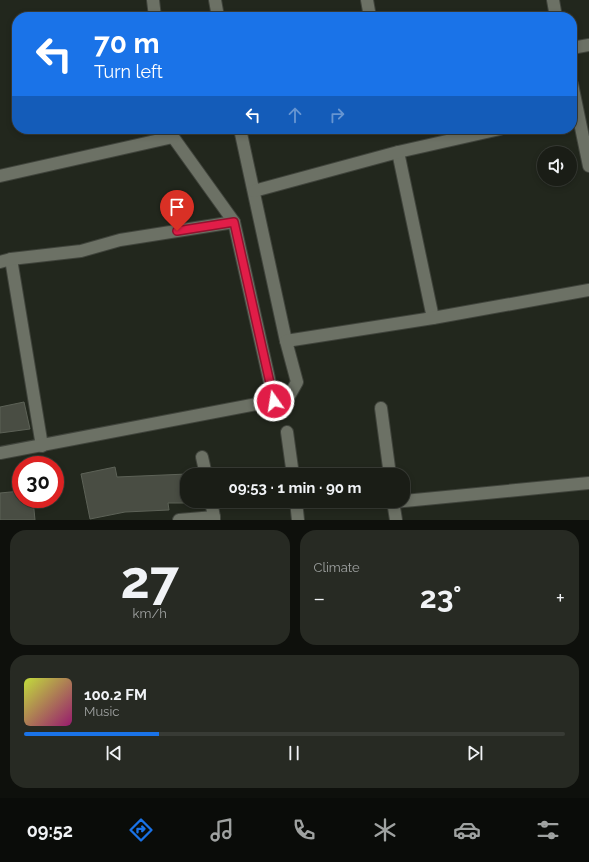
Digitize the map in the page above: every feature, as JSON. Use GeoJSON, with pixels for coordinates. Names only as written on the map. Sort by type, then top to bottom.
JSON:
{"type":"FeatureCollection","features":[{"type":"Feature","properties":{"kind":"street"},"geometry":{"type":"LineString","coordinates":[[153,0],[154,12]]}},
{"type":"Feature","properties":{"kind":"street"},"geometry":{"type":"LineString","coordinates":[[215,0],[217,12]]}},
{"type":"Feature","properties":{"kind":"street"},"geometry":{"type":"LineString","coordinates":[[367,0],[369,12]]}},
{"type":"Feature","properties":{"kind":"street"},"geometry":{"type":"LineString","coordinates":[[553,0],[555,12]]}},
{"type":"Feature","properties":{"kind":"street"},"geometry":{"type":"LineString","coordinates":[[577,47],[589,45]]}},
{"type":"Feature","properties":{"kind":"street"},"geometry":{"type":"LineString","coordinates":[[577,101],[589,166]]}},
{"type":"Feature","properties":{"kind":"street"},"geometry":{"type":"LineString","coordinates":[[0,176],[169,134]]}},
{"type":"Feature","properties":{"kind":"street"},"geometry":{"type":"LineString","coordinates":[[174,134],[234,222],[274,401]]}},
{"type":"Feature","properties":{"kind":"street"},"geometry":{"type":"LineString","coordinates":[[0,453],[288,398],[297,382],[286,341],[241,134]]}},
{"type":"Feature","properties":{"kind":"street"},"geometry":{"type":"LineString","coordinates":[[254,191],[398,152],[478,134]]}},
{"type":"Feature","properties":{"kind":"street"},"geometry":{"type":"LineString","coordinates":[[398,152],[433,318]]}},
{"type":"Feature","properties":{"kind":"street"},"geometry":{"type":"LineString","coordinates":[[42,446],[5,261],[81,251],[120,240],[234,222]]}},
{"type":"Feature","properties":{"kind":"street"},"geometry":{"type":"LineString","coordinates":[[286,341],[433,318],[589,290]]}},
{"type":"Feature","properties":{"kind":"street"},"geometry":{"type":"LineString","coordinates":[[381,408],[389,468]]}},
{"type":"Feature","properties":{"kind":"street"},"geometry":{"type":"LineString","coordinates":[[287,432],[292,468]]}},
{"type":"Feature","properties":{"kind":"street"},"geometry":{"type":"LineString","coordinates":[[202,457],[204,468]]}},
{"type":"Feature","properties":{"kind":"street"},"geometry":{"type":"LineString","coordinates":[[410,500],[589,483]]}},
{"type":"Feature","properties":{"kind":"street"},"geometry":{"type":"LineString","coordinates":[[179,520],[214,519],[212,508]]}},
{"type":"Feature","properties":{"kind":"street"},"geometry":{"type":"LineString","coordinates":[[297,508],[298,520]]}},
{"type":"Feature","properties":{"kind":"street"},"geometry":{"type":"LineString","coordinates":[[395,508],[396,520]]}},
{"type":"Feature","properties":{"kind":"building"},"geometry":{"type":"Polygon","coordinates":[[[24,402],[30,429],[0,433],[0,407],[24,402]]]}},
{"type":"Feature","properties":{"kind":"building"},"geometry":{"type":"Polygon","coordinates":[[[115,467],[117,477],[180,474],[180,503],[168,503],[169,510],[125,512],[90,519],[81,474],[115,467]]]}},
{"type":"Feature","properties":{"kind":"building"},"geometry":{"type":"Polygon","coordinates":[[[12,492],[12,508],[34,508],[35,520],[0,520],[0,493],[12,492]]]}},
{"type":"Feature","properties":{"kind":"route"},"geometry":{"type":"LineString","coordinates":[[177,231],[234,222],[274,401]]}}]}
